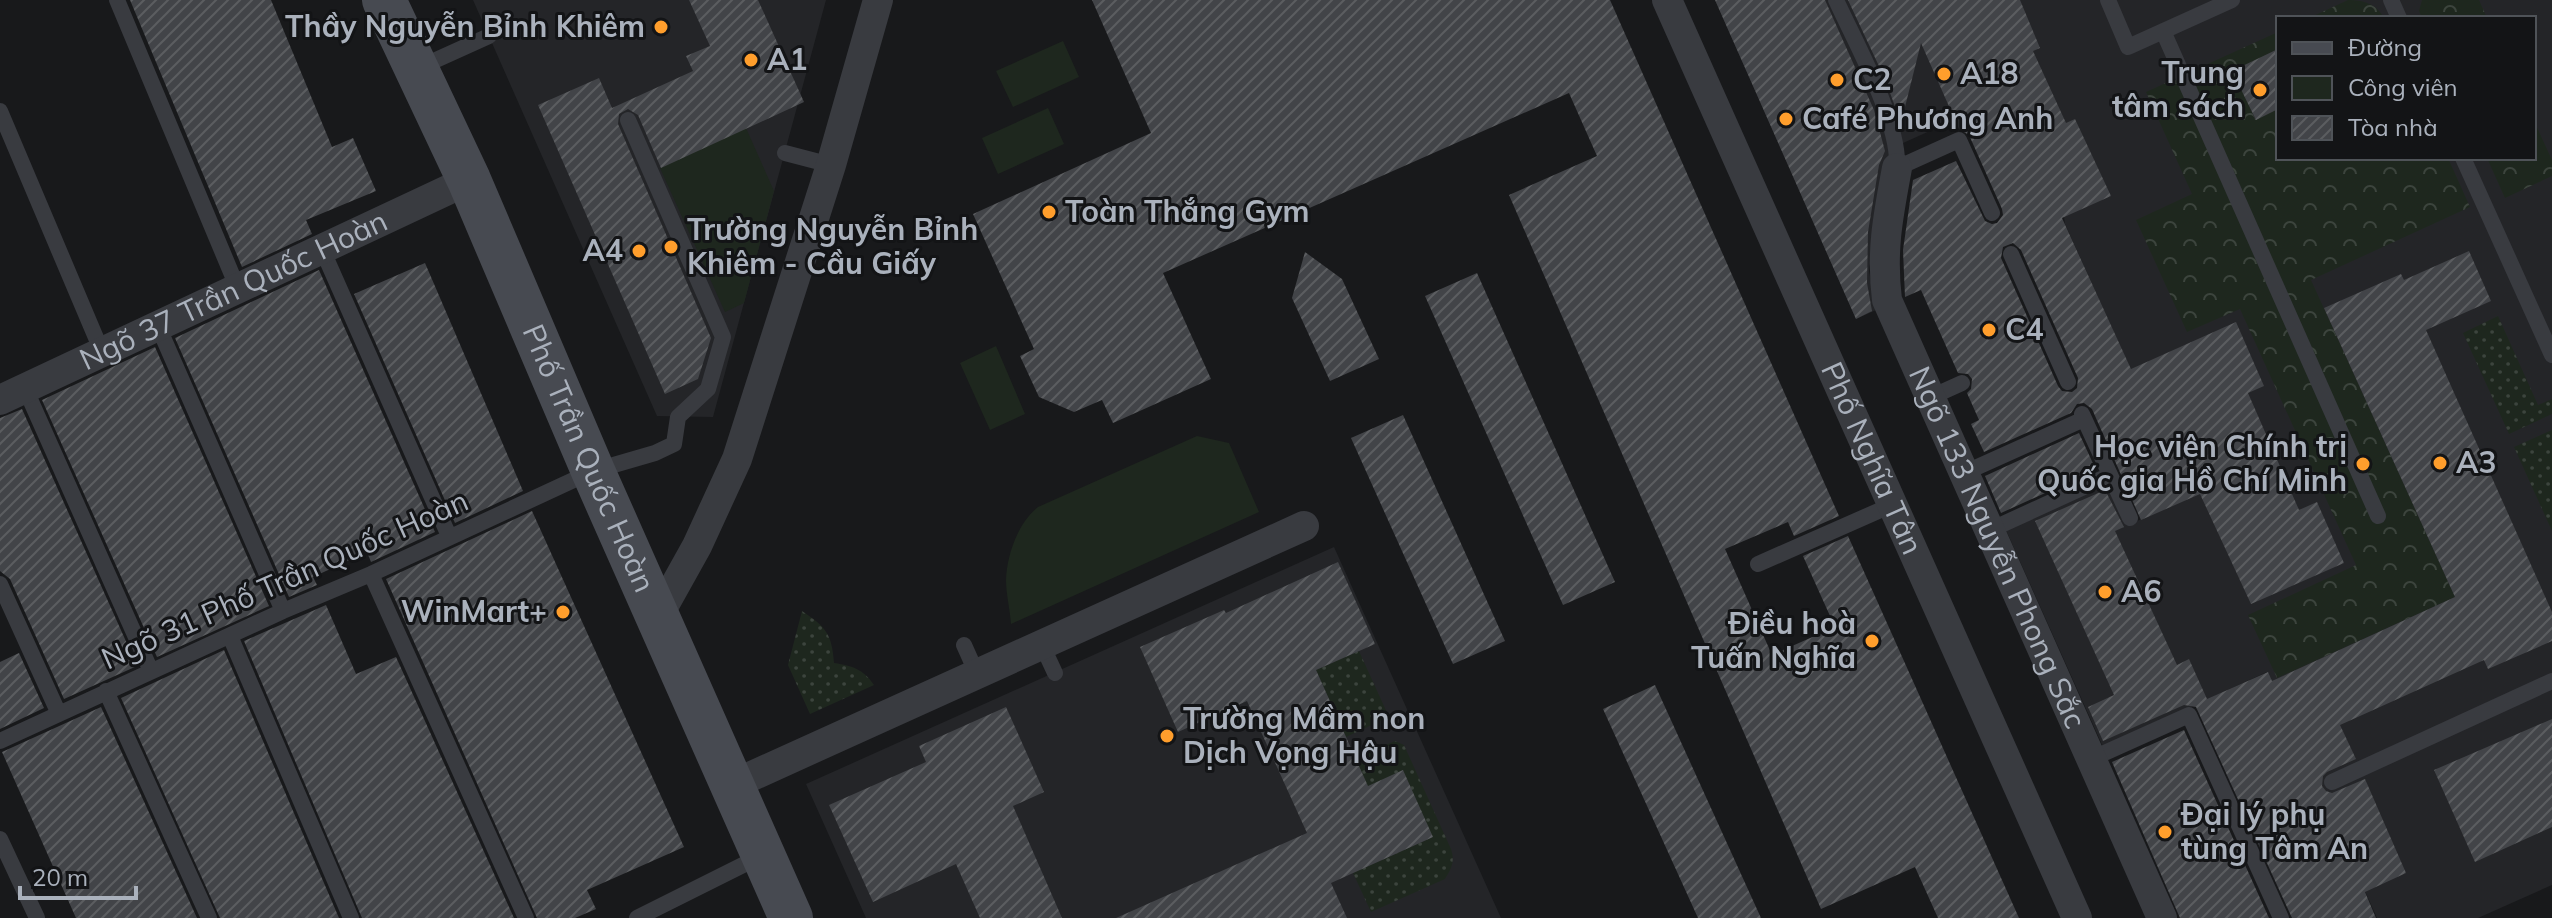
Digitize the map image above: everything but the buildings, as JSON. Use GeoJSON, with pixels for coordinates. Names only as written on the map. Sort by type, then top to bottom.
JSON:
{"type":"FeatureCollection","features":[{"type":"Feature","properties":{"kind":"street","name":"Phố Trần Quốc Hoàn"},"geometry":{"type":"LineString","coordinates":[[384,0],[469,180],[593,471],[791,918]]}},
{"type":"Feature","properties":{"kind":"street"},"geometry":{"type":"LineString","coordinates":[[658,616],[697,546],[737,459],[831,165],[878,0]]}},
{"type":"Feature","properties":{"kind":"street","name":"Phố Nghĩa Tân"},"geometry":{"type":"LineString","coordinates":[[1667,0],[2077,918]]}},
{"type":"Feature","properties":{"kind":"street","name":"Ngõ 133 Nguyễn Phong Sắc"},"geometry":{"type":"LineString","coordinates":[[1897,168],[1886,224],[1883,265],[1887,300],[2162,918]]}},
{"type":"Feature","properties":{"kind":"street","name":"Ngõ 37 Trần Quốc Hoàn"},"geometry":{"type":"LineString","coordinates":[[12,394],[469,180]]}},
{"type":"Feature","properties":{"kind":"street"},"geometry":{"type":"LineString","coordinates":[[732,785],[1304,526]]}},
{"type":"Feature","properties":{"kind":"lane"},"geometry":{"type":"LineString","coordinates":[[117,0],[238,289]]}},
{"type":"Feature","properties":{"kind":"lane"},"geometry":{"type":"LineString","coordinates":[[1836,0],[1892,126],[1897,168],[1959,140],[1992,213]]}},
{"type":"Feature","properties":{"kind":"lane"},"geometry":{"type":"LineString","coordinates":[[2108,0],[2128,47],[2232,0]]}},
{"type":"Feature","properties":{"kind":"lane"},"geometry":{"type":"LineString","coordinates":[[2163,31],[2378,516]]}},
{"type":"Feature","properties":{"kind":"lane"},"geometry":{"type":"LineString","coordinates":[[415,69],[489,36]]}},
{"type":"Feature","properties":{"kind":"lane"},"geometry":{"type":"LineString","coordinates":[[0,111],[102,352]]}},
{"type":"Feature","properties":{"kind":"lane","name":"Ngõ 31 Phố Trần Quốc Hoàn"},"geometry":{"type":"LineString","coordinates":[[0,741],[593,471],[655,453],[674,444],[678,417],[708,389],[723,337],[628,120]]}},
{"type":"Feature","properties":{"kind":"lane"},"geometry":{"type":"LineString","coordinates":[[785,153],[831,165]]}},
{"type":"Feature","properties":{"kind":"lane"},"geometry":{"type":"LineString","coordinates":[[2464,160],[2552,355]]}},
{"type":"Feature","properties":{"kind":"lane"},"geometry":{"type":"LineString","coordinates":[[322,249],[449,536]]}},
{"type":"Feature","properties":{"kind":"lane"},"geometry":{"type":"LineString","coordinates":[[2011,254],[2068,382]]}},
{"type":"Feature","properties":{"kind":"lane"},"geometry":{"type":"LineString","coordinates":[[158,326],[283,611]]}},
{"type":"Feature","properties":{"kind":"lane"},"geometry":{"type":"LineString","coordinates":[[1931,397],[1962,383]]}},
{"type":"Feature","properties":{"kind":"lane"},"geometry":{"type":"LineString","coordinates":[[12,394],[151,671]]}},
{"type":"Feature","properties":{"kind":"lane"},"geometry":{"type":"LineString","coordinates":[[1964,473],[2083,416],[2130,518]]}},
{"type":"Feature","properties":{"kind":"lane"},"geometry":{"type":"LineString","coordinates":[[1990,530],[2110,475]]}},
{"type":"Feature","properties":{"kind":"lane"},"geometry":{"type":"LineString","coordinates":[[1758,564],[1892,505]]}},
{"type":"Feature","properties":{"kind":"lane"},"geometry":{"type":"LineString","coordinates":[[371,574],[526,918]]}},
{"type":"Feature","properties":{"kind":"lane"},"geometry":{"type":"LineString","coordinates":[[0,584],[59,714]]}},
{"type":"Feature","properties":{"kind":"lane"},"geometry":{"type":"LineString","coordinates":[[230,636],[351,918]]}},
{"type":"Feature","properties":{"kind":"lane"},"geometry":{"type":"LineString","coordinates":[[964,645],[977,674]]}},
{"type":"Feature","properties":{"kind":"lane"},"geometry":{"type":"LineString","coordinates":[[1042,645],[1055,673]]}},
{"type":"Feature","properties":{"kind":"lane"},"geometry":{"type":"LineString","coordinates":[[2332,782],[2552,681]]}},
{"type":"Feature","properties":{"kind":"lane"},"geometry":{"type":"LineString","coordinates":[[106,691],[209,918]]}},
{"type":"Feature","properties":{"kind":"lane"},"geometry":{"type":"LineString","coordinates":[[2091,759],[2189,715],[2281,918]]}},
{"type":"Feature","properties":{"kind":"lane"},"geometry":{"type":"LineString","coordinates":[[0,839],[37,918]]}},
{"type":"Feature","properties":{"kind":"lane"},"geometry":{"type":"LineString","coordinates":[[637,918],[763,855]]}},
{"type":"Feature","properties":{"kind":"shaded area","name":"Trường Nguyễn Bỉnh Khiêm - Cầu Giấy"},"geometry":{"type":"Polygon","coordinates":[[[473,0],[826,0],[713,417],[657,416],[473,0]]]}},
{"type":"Feature","properties":{"kind":"shaded area","name":"Học viện Chính trị Quốc gia Hồ Chí Minh"},"geometry":{"type":"Polygon","coordinates":[[[1715,0],[2552,0],[2552,885],[2478,918],[2377,918],[2267,672],[2103,747],[2005,528],[2108,481],[2128,525],[2189,498],[2065,224],[2045,79],[1892,148],[1869,271],[1876,310],[1856,319],[1715,0]]]}},
{"type":"Feature","properties":{"kind":"shaded area","name":"Trường Mầm non Dịch Vọng Hậu"},"geometry":{"type":"Polygon","coordinates":[[[1334,547],[1501,918],[866,918],[806,784],[1334,547]]]}},
{"type":"Feature","properties":{"kind":"green space"},"geometry":{"type":"Polygon","coordinates":[[[2348,0],[2369,4],[2383,16],[2313,16],[2348,0]]]}},
{"type":"Feature","properties":{"kind":"green space"},"geometry":{"type":"Polygon","coordinates":[[[2422,0],[2479,0],[2486,16],[2421,16],[2419,11],[2422,0]]]}},
{"type":"Feature","properties":{"kind":"green space"},"geometry":{"type":"Polygon","coordinates":[[[2276,33],[2276,50],[2233,71],[2255,119],[2276,110],[2276,160],[2449,160],[2470,207],[2311,280],[2455,597],[2277,678],[2248,615],[2356,565],[2240,309],[2187,332],[2136,220],[2192,194],[2146,92],[2276,33]]]}},
{"type":"Feature","properties":{"kind":"green space"},"geometry":{"type":"Polygon","coordinates":[[[1063,41],[1079,77],[1013,107],[996,71],[1063,41]]]}},
{"type":"Feature","properties":{"kind":"green space"},"geometry":{"type":"Polygon","coordinates":[[[1048,108],[1064,144],[998,174],[982,138],[1048,108]]]}},
{"type":"Feature","properties":{"kind":"green space"},"geometry":{"type":"Polygon","coordinates":[[[2536,125],[2552,160],[2552,176],[2505,198],[2488,160],[2536,160],[2536,125]]]}},
{"type":"Feature","properties":{"kind":"green space"},"geometry":{"type":"Polygon","coordinates":[[[746,128],[774,191],[744,303],[725,312],[660,168],[746,128]]]}},
{"type":"Feature","properties":{"kind":"green space"},"geometry":{"type":"Polygon","coordinates":[[[2498,316],[2538,405],[2552,399],[2552,414],[2509,434],[2463,333],[2498,316]]]}},
{"type":"Feature","properties":{"kind":"green space"},"geometry":{"type":"Polygon","coordinates":[[[996,346],[1025,414],[990,430],[960,363],[996,346]]]}},
{"type":"Feature","properties":{"kind":"green space"},"geometry":{"type":"Polygon","coordinates":[[[2552,430],[2552,531],[2514,447],[2552,430]]]}},
{"type":"Feature","properties":{"kind":"green space"},"geometry":{"type":"Polygon","coordinates":[[[1197,436],[1229,443],[1259,512],[1011,624],[1007,570],[1019,530],[1031,514],[1038,507],[1197,436]]]}},
{"type":"Feature","properties":{"kind":"green space"},"geometry":{"type":"Polygon","coordinates":[[[802,611],[826,632],[832,645],[834,663],[857,669],[874,685],[810,714],[788,665],[802,611]]]}},
{"type":"Feature","properties":{"kind":"green space"},"geometry":{"type":"Polygon","coordinates":[[[1359,651],[1389,717],[1346,737],[1316,670],[1359,651]]]}},
{"type":"Feature","properties":{"kind":"green space"},"geometry":{"type":"Polygon","coordinates":[[[1395,741],[1404,745],[1451,849],[1453,861],[1445,879],[1371,912],[1353,873],[1433,837],[1334,802],[1320,773],[1395,741]]]}},
{"type":"Feature","properties":{"kind":"place","name":"Thầy Nguyễn Bỉnh Khiêm"},"geometry":{"type":"Point","coordinates":[661,27]}},
{"type":"Feature","properties":{"kind":"place","name":"A1"},"geometry":{"type":"Point","coordinates":[751,60]}},
{"type":"Feature","properties":{"kind":"place","name":"A18"},"geometry":{"type":"Point","coordinates":[1944,74]}},
{"type":"Feature","properties":{"kind":"place","name":"C2"},"geometry":{"type":"Point","coordinates":[1837,80]}},
{"type":"Feature","properties":{"kind":"place","name":"Trung tâm sách"},"geometry":{"type":"Point","coordinates":[2260,90]}},
{"type":"Feature","properties":{"kind":"place","name":"Café Phương Anh"},"geometry":{"type":"Point","coordinates":[1786,119]}},
{"type":"Feature","properties":{"kind":"place","name":"Toàn Thắng Gym"},"geometry":{"type":"Point","coordinates":[1049,212]}},
{"type":"Feature","properties":{"kind":"place","name":"Trường Nguyễn Bỉnh Khiêm - Cầu Giấy"},"geometry":{"type":"Point","coordinates":[671,247]}},
{"type":"Feature","properties":{"kind":"place","name":"A4"},"geometry":{"type":"Point","coordinates":[639,251]}},
{"type":"Feature","properties":{"kind":"place","name":"C4"},"geometry":{"type":"Point","coordinates":[1989,330]}},
{"type":"Feature","properties":{"kind":"place","name":"A3"},"geometry":{"type":"Point","coordinates":[2440,463]}},
{"type":"Feature","properties":{"kind":"place","name":"Học viện Chính trị Quốc gia Hồ Chí Minh"},"geometry":{"type":"Point","coordinates":[2363,464]}},
{"type":"Feature","properties":{"kind":"place","name":"A6"},"geometry":{"type":"Point","coordinates":[2105,592]}},
{"type":"Feature","properties":{"kind":"place","name":"WinMart+"},"geometry":{"type":"Point","coordinates":[563,612]}},
{"type":"Feature","properties":{"kind":"place","name":"Điều hoà Tuấn Nghĩa"},"geometry":{"type":"Point","coordinates":[1872,641]}},
{"type":"Feature","properties":{"kind":"place","name":"Trường Mầm non Dịch Vọng Hậu"},"geometry":{"type":"Point","coordinates":[1167,736]}},
{"type":"Feature","properties":{"kind":"place","name":"Đại lý phụ tùng Tâm An"},"geometry":{"type":"Point","coordinates":[2165,832]}}]}
